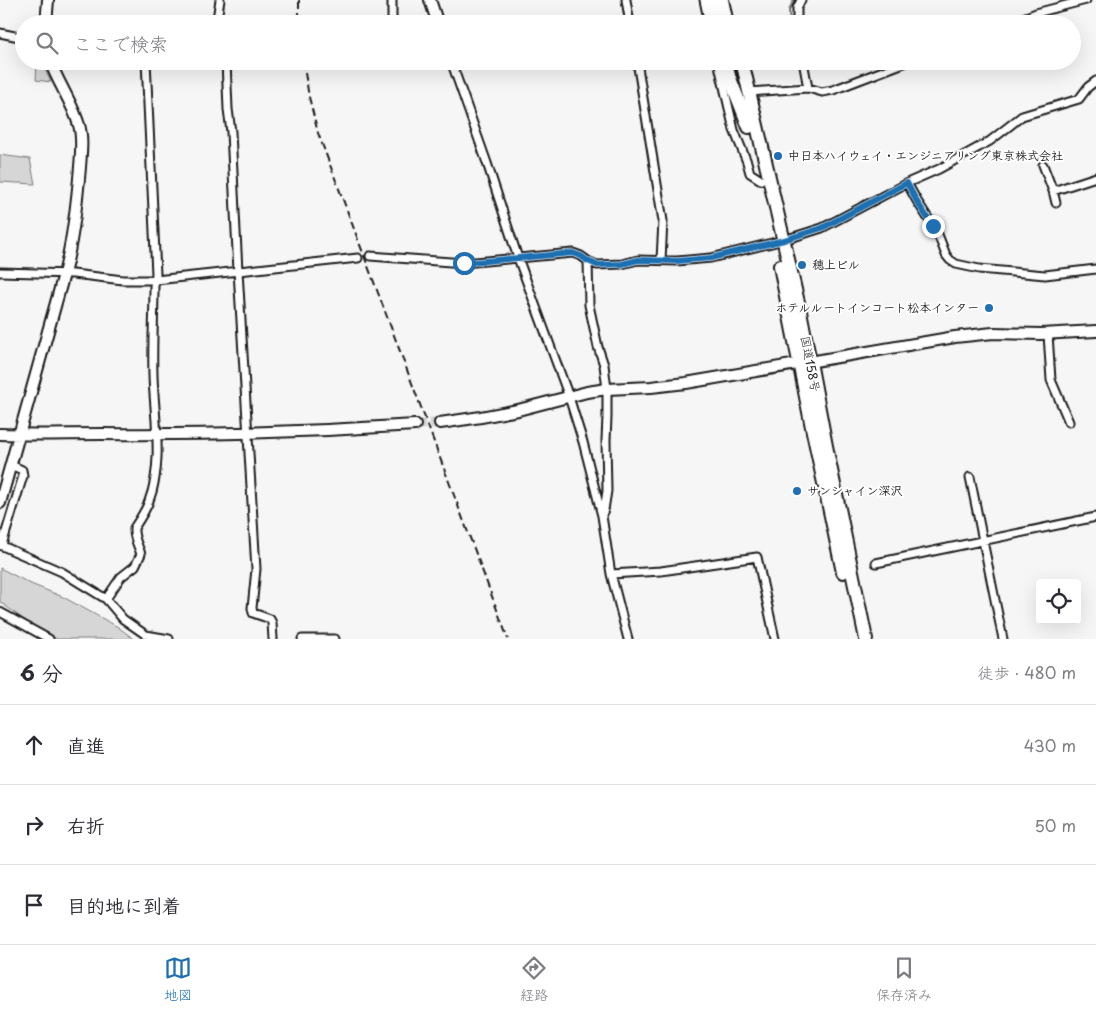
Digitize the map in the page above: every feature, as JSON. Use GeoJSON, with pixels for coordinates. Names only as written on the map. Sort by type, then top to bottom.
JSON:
{"type":"FeatureCollection","features":[{"type":"Feature","properties":{"kind":"highway"},"geometry":{"type":"LineString","coordinates":[[711,0],[715,15]]}},
{"type":"Feature","properties":{"kind":"highway"},"geometry":{"type":"LineString","coordinates":[[722,0],[725,15]]}},
{"type":"Feature","properties":{"kind":"highway"},"geometry":{"type":"LineString","coordinates":[[730,0],[733,15]]}},
{"type":"Feature","properties":{"kind":"highway"},"geometry":{"type":"LineString","coordinates":[[728,70],[749,127]]}},
{"type":"Feature","properties":{"kind":"highway","name":"国道158号"},"geometry":{"type":"LineString","coordinates":[[737,70],[761,180],[780,241]]}},
{"type":"Feature","properties":{"kind":"highway","name":"国道158号"},"geometry":{"type":"LineString","coordinates":[[744,70],[805,362],[826,446],[866,639]]}},
{"type":"Feature","properties":{"kind":"highway","name":"国道158号"},"geometry":{"type":"LineString","coordinates":[[805,362],[812,427],[857,639]]}},
{"type":"Feature","properties":{"kind":"street"},"geometry":{"type":"LineString","coordinates":[[47,15],[48,0]]}},
{"type":"Feature","properties":{"kind":"street"},"geometry":{"type":"LineString","coordinates":[[218,15],[220,0]]}},
{"type":"Feature","properties":{"kind":"street"},"geometry":{"type":"LineString","coordinates":[[392,0],[392,15]]}},
{"type":"Feature","properties":{"kind":"street"},"geometry":{"type":"LineString","coordinates":[[430,0],[435,15]]}},
{"type":"Feature","properties":{"kind":"street"},"geometry":{"type":"LineString","coordinates":[[626,0],[628,15]]}},
{"type":"Feature","properties":{"kind":"street"},"geometry":{"type":"LineString","coordinates":[[704,0],[707,15]]}},
{"type":"Feature","properties":{"kind":"street"},"geometry":{"type":"LineString","coordinates":[[797,15],[797,8],[801,0]]}},
{"type":"Feature","properties":{"kind":"street"},"geometry":{"type":"LineString","coordinates":[[1031,15],[1086,0]]}},
{"type":"Feature","properties":{"kind":"street"},"geometry":{"type":"LineString","coordinates":[[0,32],[15,36]]}},
{"type":"Feature","properties":{"kind":"street"},"geometry":{"type":"LineString","coordinates":[[0,503],[3,481],[11,465],[64,274],[70,250],[77,202],[81,140],[80,126],[54,70]]}},
{"type":"Feature","properties":{"kind":"street"},"geometry":{"type":"LineString","coordinates":[[106,599],[121,577],[135,566],[141,554],[135,539],[134,528],[146,509],[152,491],[157,459],[158,440],[153,372],[154,286],[156,280],[146,70]]}},
{"type":"Feature","properties":{"kind":"street"},"geometry":{"type":"LineString","coordinates":[[226,70],[256,569],[252,608],[253,613],[270,619],[272,622],[273,639]]}},
{"type":"Feature","properties":{"kind":"street"},"geometry":{"type":"LineString","coordinates":[[454,70],[518,258],[584,442],[602,516],[611,574],[628,639]]}},
{"type":"Feature","properties":{"kind":"street"},"geometry":{"type":"LineString","coordinates":[[638,70],[663,221],[661,260]]}},
{"type":"Feature","properties":{"kind":"street"},"geometry":{"type":"LineString","coordinates":[[720,70],[734,130],[750,173],[761,180]]}},
{"type":"Feature","properties":{"kind":"street"},"geometry":{"type":"LineString","coordinates":[[805,70],[808,88]]}},
{"type":"Feature","properties":{"kind":"street"},"geometry":{"type":"LineString","coordinates":[[749,92],[808,88],[822,92],[833,90],[885,70]]}},
{"type":"Feature","properties":{"kind":"street"},"geometry":{"type":"LineString","coordinates":[[370,256],[464,263],[573,253],[597,265],[622,264],[638,260],[677,261],[711,258],[780,241],[822,228],[990,141],[1022,116],[1079,99],[1096,80]]}},
{"type":"Feature","properties":{"kind":"street"},"geometry":{"type":"LineString","coordinates":[[1043,165],[1056,203]]}},
{"type":"Feature","properties":{"kind":"street"},"geometry":{"type":"LineString","coordinates":[[1053,191],[1096,176]]}},
{"type":"Feature","properties":{"kind":"street"},"geometry":{"type":"LineString","coordinates":[[907,183],[936,232],[946,255],[956,264],[979,269],[1045,275],[1096,269]]}},
{"type":"Feature","properties":{"kind":"street"},"geometry":{"type":"LineString","coordinates":[[0,272],[73,274],[123,280],[156,280],[358,258]]}},
{"type":"Feature","properties":{"kind":"street"},"geometry":{"type":"LineString","coordinates":[[588,261],[589,305],[604,366],[606,389],[607,491],[602,516]]}},
{"type":"Feature","properties":{"kind":"street"},"geometry":{"type":"LineString","coordinates":[[440,423],[518,410],[588,392],[606,389],[686,384],[954,337],[993,333],[1048,334],[1096,331]]}},
{"type":"Feature","properties":{"kind":"street"},"geometry":{"type":"LineString","coordinates":[[1048,334],[1051,380],[1069,422]]}},
{"type":"Feature","properties":{"kind":"street"},"geometry":{"type":"LineString","coordinates":[[0,434],[157,435],[415,426]]}},
{"type":"Feature","properties":{"kind":"street"},"geometry":{"type":"LineString","coordinates":[[11,465],[22,470],[23,476],[1,545],[62,572],[106,599],[123,619],[146,636],[169,639]]}},
{"type":"Feature","properties":{"kind":"street"},"geometry":{"type":"LineString","coordinates":[[970,477],[1004,639]]}},
{"type":"Feature","properties":{"kind":"street"},"geometry":{"type":"LineString","coordinates":[[876,563],[1096,517]]}},
{"type":"Feature","properties":{"kind":"street"},"geometry":{"type":"LineString","coordinates":[[611,574],[661,571],[757,557],[775,639]]}},
{"type":"Feature","properties":{"kind":"street"},"geometry":{"type":"LineString","coordinates":[[0,612],[49,639]]}},
{"type":"Feature","properties":{"kind":"street"},"geometry":{"type":"LineString","coordinates":[[302,639],[335,639]]}},
{"type":"Feature","properties":{"kind":"shaded area"},"geometry":{"type":"Polygon","coordinates":[[[37,70],[45,70],[51,82],[36,80],[37,70]]]}},
{"type":"Feature","properties":{"kind":"shaded area"},"geometry":{"type":"Polygon","coordinates":[[[0,155],[30,159],[35,184],[0,182],[0,155]]]}},
{"type":"Feature","properties":{"kind":"shaded area"},"geometry":{"type":"Polygon","coordinates":[[[0,568],[31,584],[63,597],[118,627],[134,639],[57,639],[30,624],[0,602],[0,568]]]}},
{"type":"Feature","properties":{"kind":"waterway"},"geometry":{"type":"LineString","coordinates":[[789,15],[789,10],[794,0]]}},
{"type":"Feature","properties":{"kind":"tunnel"},"geometry":{"type":"LineString","coordinates":[[415,425],[440,423]]}},
{"type":"Feature","properties":{"kind":"railway"},"geometry":{"type":"LineString","coordinates":[[299,0],[299,15]]}},
{"type":"Feature","properties":{"kind":"railway"},"geometry":{"type":"LineString","coordinates":[[304,70],[318,133],[508,639]]}},
{"type":"Feature","properties":{"kind":"place","name":"中日本ハイウェイ・エンジニアリング東京株式会社"},"geometry":{"type":"Point","coordinates":[778,156]}},
{"type":"Feature","properties":{"kind":"place","name":"穂上ビル"},"geometry":{"type":"Point","coordinates":[802,265]}},
{"type":"Feature","properties":{"kind":"place","name":"ホテルルートインコート松本インター"},"geometry":{"type":"Point","coordinates":[989,308]}},
{"type":"Feature","properties":{"kind":"place","name":"サンシャイン深沢"},"geometry":{"type":"Point","coordinates":[797,491]}},
{"type":"Feature","properties":{"kind":"route"},"geometry":{"type":"LineString","coordinates":[[464,263],[573,253],[597,265],[622,264],[638,260],[677,261],[711,258],[784,240],[822,228],[907,183],[933,226]]}}]}
